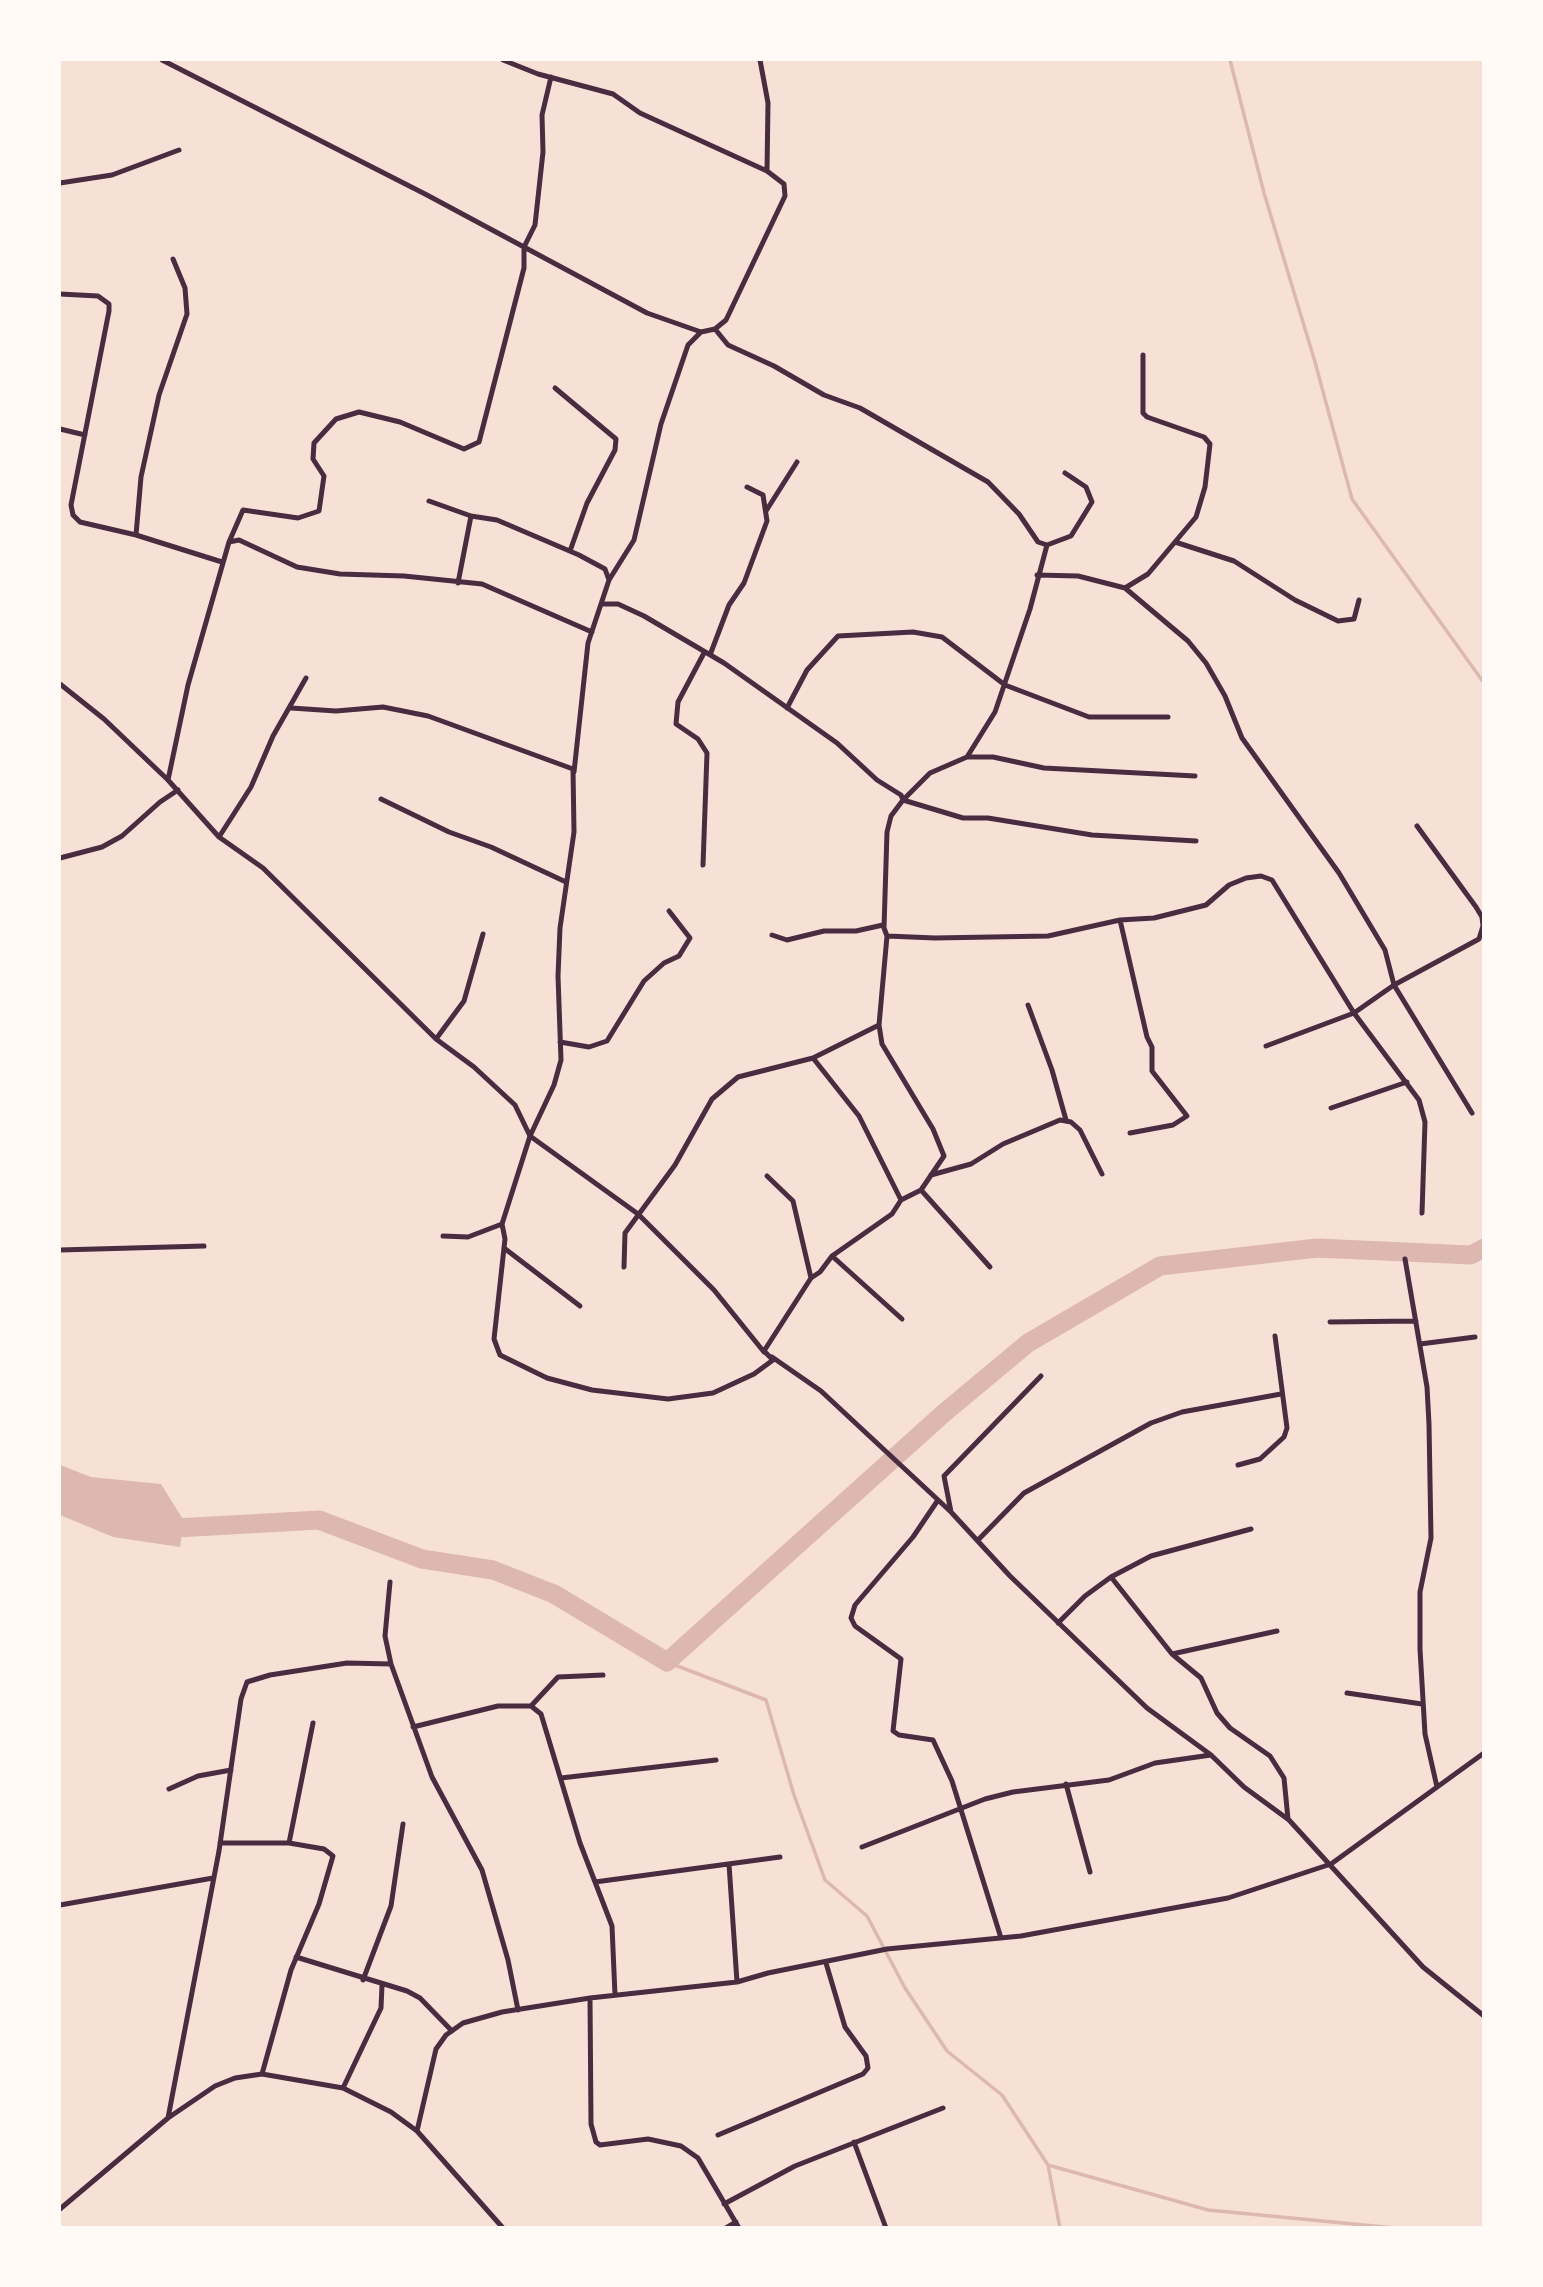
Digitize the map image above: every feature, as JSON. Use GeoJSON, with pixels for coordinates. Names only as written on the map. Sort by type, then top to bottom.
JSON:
{"type":"FeatureCollection","features":[{"type":"Feature","properties":{"kind":"street"},"geometry":{"type":"LineString","coordinates":[[162,60],[647,313],[701,332],[715,329],[726,320],[785,196],[785,184],[767,171],[640,113],[613,94],[503,60]]}},
{"type":"Feature","properties":{"kind":"street"},"geometry":{"type":"LineString","coordinates":[[760,60],[768,103],[767,171]]}},
{"type":"Feature","properties":{"kind":"street"},"geometry":{"type":"LineString","coordinates":[[168,780],[188,685],[222,562],[243,510],[298,518],[319,511],[324,476],[313,459],[314,443],[336,419],[359,412],[401,422],[464,449],[479,442],[524,268],[524,247],[536,225],[543,152],[542,115],[551,77]]}},
{"type":"Feature","properties":{"kind":"street"},"geometry":{"type":"LineString","coordinates":[[60,183],[112,175],[179,150]]}},
{"type":"Feature","properties":{"kind":"street"},"geometry":{"type":"LineString","coordinates":[[136,535],[141,477],[159,395],[187,314],[185,288],[173,259]]}},
{"type":"Feature","properties":{"kind":"street"},"geometry":{"type":"LineString","coordinates":[[60,294],[98,296],[109,304],[71,505],[74,514],[80,522],[136,535],[222,562]]}},
{"type":"Feature","properties":{"kind":"street"},"geometry":{"type":"LineString","coordinates":[[715,329],[728,345],[774,366],[813,390],[860,408],[979,476],[1019,514],[1038,542],[1047,545],[1071,536],[1092,502],[1086,486],[1065,473]]}},
{"type":"Feature","properties":{"kind":"street"},"geometry":{"type":"LineString","coordinates":[[572,789],[592,632],[609,580],[634,540],[661,424],[688,345],[701,332]]}},
{"type":"Feature","properties":{"kind":"street"},"geometry":{"type":"LineString","coordinates":[[1125,588],[1148,574],[1196,517],[1205,487],[1210,444],[1203,437],[1147,417],[1143,413],[1143,355]]}},
{"type":"Feature","properties":{"kind":"street"},"geometry":{"type":"LineString","coordinates":[[555,388],[616,439],[615,450],[587,502],[570,551]]}},
{"type":"Feature","properties":{"kind":"street"},"geometry":{"type":"LineString","coordinates":[[60,429],[85,435]]}},
{"type":"Feature","properties":{"kind":"street"},"geometry":{"type":"LineString","coordinates":[[766,511],[797,463]]}},
{"type":"Feature","properties":{"kind":"street"},"geometry":{"type":"LineString","coordinates":[[703,865],[707,753],[698,738],[676,724],[678,702],[707,654],[729,605],[744,583],[760,543],[767,521],[763,495],[747,487]]}},
{"type":"Feature","properties":{"kind":"street"},"geometry":{"type":"LineString","coordinates":[[429,501],[471,516],[497,520],[570,551],[605,569],[609,580]]}},
{"type":"Feature","properties":{"kind":"street"},"geometry":{"type":"LineString","coordinates":[[458,583],[471,516]]}},
{"type":"Feature","properties":{"kind":"street"},"geometry":{"type":"LineString","coordinates":[[229,542],[239,540],[297,567],[340,574],[404,576],[482,584],[592,632]]}},
{"type":"Feature","properties":{"kind":"street"},"geometry":{"type":"LineString","coordinates":[[1175,542],[1234,561],[1295,600],[1338,621],[1354,619],[1359,600]]}},
{"type":"Feature","properties":{"kind":"street"},"geometry":{"type":"LineString","coordinates":[[967,757],[995,712],[1030,609],[1047,545]]}},
{"type":"Feature","properties":{"kind":"street"},"geometry":{"type":"LineString","coordinates":[[1037,575],[1078,576],[1125,588],[1188,641],[1206,663],[1225,696],[1242,738],[1333,864],[1385,950],[1394,985],[1472,1113]]}},
{"type":"Feature","properties":{"kind":"street"},"geometry":{"type":"LineString","coordinates":[[601,604],[618,604],[644,616],[707,654],[837,743],[877,780],[901,794],[903,800]]}},
{"type":"Feature","properties":{"kind":"street"},"geometry":{"type":"LineString","coordinates":[[787,708],[807,670],[838,636],[912,632],[942,637],[1005,685],[1089,717],[1168,717]]}},
{"type":"Feature","properties":{"kind":"street"},"geometry":{"type":"LineString","coordinates":[[219,838],[251,787],[273,736],[306,678]]}},
{"type":"Feature","properties":{"kind":"street"},"geometry":{"type":"LineString","coordinates":[[60,684],[104,719],[168,780],[219,838],[263,868],[436,1039],[474,1067],[515,1105],[530,1136],[638,1214],[713,1290],[773,1360],[736,1384],[713,1393],[685,1398],[592,1390],[547,1378],[506,1360],[496,1348],[494,1339],[504,1248],[502,1224],[530,1136],[554,1085],[561,1060],[558,976],[566,882],[574,832],[573,769],[447,721],[383,707],[337,710],[290,708]]}},
{"type":"Feature","properties":{"kind":"street"},"geometry":{"type":"LineString","coordinates":[[764,1352],[811,1278],[820,1272],[832,1256],[892,1214],[901,1200],[921,1190],[944,1156],[942,1148],[882,1044],[880,1025],[887,936],[884,928],[887,832],[891,816],[930,773],[967,757],[993,757],[1044,768],[1195,776]]}},
{"type":"Feature","properties":{"kind":"street"},"geometry":{"type":"LineString","coordinates":[[60,858],[102,847],[122,836],[160,802],[178,790]]}},
{"type":"Feature","properties":{"kind":"street"},"geometry":{"type":"LineString","coordinates":[[381,799],[449,832],[491,847],[566,882]]}},
{"type":"Feature","properties":{"kind":"street"},"geometry":{"type":"LineString","coordinates":[[903,800],[963,818],[988,818],[1092,835],[1196,841]]}},
{"type":"Feature","properties":{"kind":"street"},"geometry":{"type":"LineString","coordinates":[[1417,826],[1482,917],[1479,939],[1483,946]]}},
{"type":"Feature","properties":{"kind":"street"},"geometry":{"type":"LineString","coordinates":[[887,936],[934,939],[1048,936],[1120,920],[1154,918],[1206,905],[1229,886],[1246,878],[1261,876],[1272,880],[1354,1013],[1419,1100],[1425,1122],[1422,1213]]}},
{"type":"Feature","properties":{"kind":"street"},"geometry":{"type":"LineString","coordinates":[[560,1042],[589,1047],[607,1041],[644,981],[664,963],[679,956],[690,938],[669,911]]}},
{"type":"Feature","properties":{"kind":"street"},"geometry":{"type":"LineString","coordinates":[[1120,920],[1152,1046],[1152,1071],[1187,1116],[1172,1125],[1130,1133]]}},
{"type":"Feature","properties":{"kind":"street"},"geometry":{"type":"LineString","coordinates":[[772,935],[786,940],[824,931],[856,931],[883,925],[884,928]]}},
{"type":"Feature","properties":{"kind":"street"},"geometry":{"type":"LineString","coordinates":[[436,1039],[464,1001],[483,934]]}},
{"type":"Feature","properties":{"kind":"street"},"geometry":{"type":"LineString","coordinates":[[1266,1046],[1354,1013],[1394,985],[1479,939]]}},
{"type":"Feature","properties":{"kind":"street"},"geometry":{"type":"LineString","coordinates":[[1028,1005],[1052,1070],[1066,1120],[1080,1130],[1102,1174]]}},
{"type":"Feature","properties":{"kind":"street"},"geometry":{"type":"LineString","coordinates":[[624,1267],[625,1233],[675,1165],[712,1099],[738,1077],[813,1058],[880,1025]]}},
{"type":"Feature","properties":{"kind":"street"},"geometry":{"type":"LineString","coordinates":[[813,1058],[859,1116],[901,1200]]}},
{"type":"Feature","properties":{"kind":"street"},"geometry":{"type":"LineString","coordinates":[[1331,1108],[1407,1082]]}},
{"type":"Feature","properties":{"kind":"street"},"geometry":{"type":"LineString","coordinates":[[929,1175],[971,1164],[1040,1128],[1066,1120]]}},
{"type":"Feature","properties":{"kind":"street"},"geometry":{"type":"LineString","coordinates":[[767,1175],[793,1201],[811,1278]]}},
{"type":"Feature","properties":{"kind":"street"},"geometry":{"type":"LineString","coordinates":[[921,1190],[990,1267]]}},
{"type":"Feature","properties":{"kind":"street"},"geometry":{"type":"LineString","coordinates":[[443,1236],[468,1237],[502,1224]]}},
{"type":"Feature","properties":{"kind":"street"},"geometry":{"type":"LineString","coordinates":[[60,1250],[204,1246]]}},
{"type":"Feature","properties":{"kind":"street"},"geometry":{"type":"LineString","coordinates":[[504,1248],[580,1306]]}},
{"type":"Feature","properties":{"kind":"street"},"geometry":{"type":"LineString","coordinates":[[832,1256],[902,1319]]}},
{"type":"Feature","properties":{"kind":"street"},"geometry":{"type":"LineString","coordinates":[[1405,1259],[1420,1344],[1429,1424],[1431,1538],[1420,1592],[1422,1704],[1437,1787]]}},
{"type":"Feature","properties":{"kind":"street"},"geometry":{"type":"LineString","coordinates":[[1330,1322],[1416,1321]]}},
{"type":"Feature","properties":{"kind":"street"},"geometry":{"type":"LineString","coordinates":[[1238,1465],[1260,1459],[1284,1437],[1287,1428],[1275,1336]]}},
{"type":"Feature","properties":{"kind":"street"},"geometry":{"type":"LineString","coordinates":[[1420,1344],[1475,1337]]}},
{"type":"Feature","properties":{"kind":"street"},"geometry":{"type":"LineString","coordinates":[[764,1352],[821,1391],[883,1448],[951,1512],[1058,1623],[1147,1708],[1211,1755],[1244,1787],[1289,1820],[1423,1967],[1483,2016]]}},
{"type":"Feature","properties":{"kind":"street"},"geometry":{"type":"LineString","coordinates":[[951,1512],[944,1476],[1041,1376]]}},
{"type":"Feature","properties":{"kind":"street"},"geometry":{"type":"LineString","coordinates":[[978,1540],[1024,1493],[1151,1423],[1182,1412],[1281,1394]]}},
{"type":"Feature","properties":{"kind":"street"},"geometry":{"type":"LineString","coordinates":[[938,1500],[913,1537],[855,1605],[851,1618],[855,1626],[901,1659],[893,1731],[899,1735],[933,1740],[960,1808],[1001,1938]]}},
{"type":"Feature","properties":{"kind":"street"},"geometry":{"type":"LineString","coordinates":[[1058,1623],[1111,1577],[1151,1556],[1251,1530]]}},
{"type":"Feature","properties":{"kind":"street"},"geometry":{"type":"LineString","coordinates":[[1111,1577],[1172,1654],[1202,1678],[1223,1721],[1270,1756],[1284,1778],[1289,1820]]}},
{"type":"Feature","properties":{"kind":"street"},"geometry":{"type":"LineString","coordinates":[[390,1582],[385,1636],[391,1664],[432,1777],[482,1870],[518,2010]]}},
{"type":"Feature","properties":{"kind":"street"},"geometry":{"type":"LineString","coordinates":[[1172,1654],[1277,1631]]}},
{"type":"Feature","properties":{"kind":"street"},"geometry":{"type":"LineString","coordinates":[[168,2119],[220,1843],[241,1699],[247,1682],[347,1663],[391,1664]]}},
{"type":"Feature","properties":{"kind":"street"},"geometry":{"type":"LineString","coordinates":[[531,1706],[558,1677],[603,1675]]}},
{"type":"Feature","properties":{"kind":"street"},"geometry":{"type":"LineString","coordinates":[[1347,1693],[1422,1704]]}},
{"type":"Feature","properties":{"kind":"street"},"geometry":{"type":"LineString","coordinates":[[412,1727],[498,1706],[531,1706],[541,1714],[547,1726],[580,1843],[612,1926],[615,1995]]}},
{"type":"Feature","properties":{"kind":"street"},"geometry":{"type":"LineString","coordinates":[[289,1843],[313,1723]]}},
{"type":"Feature","properties":{"kind":"street"},"geometry":{"type":"LineString","coordinates":[[417,2131],[436,2049],[452,2031],[479,2018],[590,1998],[737,1982],[768,1973],[860,1957],[881,1950],[1001,1938],[1228,1898],[1331,1864],[1483,1754]]}},
{"type":"Feature","properties":{"kind":"street"},"geometry":{"type":"LineString","coordinates":[[862,1847],[960,1808],[1013,1792],[1109,1780],[1155,1763],[1211,1755]]}},
{"type":"Feature","properties":{"kind":"street"},"geometry":{"type":"LineString","coordinates":[[561,1778],[716,1760]]}},
{"type":"Feature","properties":{"kind":"street"},"geometry":{"type":"LineString","coordinates":[[169,1789],[198,1776],[231,1770]]}},
{"type":"Feature","properties":{"kind":"street"},"geometry":{"type":"LineString","coordinates":[[1066,1784],[1090,1872]]}},
{"type":"Feature","properties":{"kind":"street"},"geometry":{"type":"LineString","coordinates":[[363,1980],[391,1906],[403,1824]]}},
{"type":"Feature","properties":{"kind":"street"},"geometry":{"type":"LineString","coordinates":[[220,1843],[289,1843],[324,1849],[330,1852],[333,1861],[296,1957],[270,2037],[262,2074]]}},
{"type":"Feature","properties":{"kind":"street"},"geometry":{"type":"LineString","coordinates":[[595,1882],[780,1857]]}},
{"type":"Feature","properties":{"kind":"street"},"geometry":{"type":"LineString","coordinates":[[729,1864],[737,1982]]}},
{"type":"Feature","properties":{"kind":"street"},"geometry":{"type":"LineString","coordinates":[[60,1905],[213,1878]]}},
{"type":"Feature","properties":{"kind":"street"},"geometry":{"type":"LineString","coordinates":[[296,1957],[420,1998],[452,2031]]}},
{"type":"Feature","properties":{"kind":"street"},"geometry":{"type":"LineString","coordinates":[[718,2135],[863,2074],[868,2068],[866,2056],[845,2027],[826,1963]]}},
{"type":"Feature","properties":{"kind":"street"},"geometry":{"type":"LineString","coordinates":[[343,2088],[381,2008],[382,1985]]}},
{"type":"Feature","properties":{"kind":"street"},"geometry":{"type":"LineString","coordinates":[[590,1998],[591,2124],[596,2142],[600,2146],[648,2139],[681,2146],[698,2158],[738,2225],[726,2228]]}},
{"type":"Feature","properties":{"kind":"street"},"geometry":{"type":"LineString","coordinates":[[60,2199],[62,2207],[168,2119],[215,2086],[235,2078],[262,2074],[343,2088],[368,2099],[417,2131],[502,2228]]}},
{"type":"Feature","properties":{"kind":"street"},"geometry":{"type":"LineString","coordinates":[[724,2204],[795,2166],[943,2108]]}},
{"type":"Feature","properties":{"kind":"street"},"geometry":{"type":"LineString","coordinates":[[854,2142],[886,2228]]}},
{"type":"Feature","properties":{"kind":"shaded area"},"geometry":{"type":"Polygon","coordinates":[[[60,1465],[91,1477],[161,1484],[184,1521],[180,1547],[113,1537],[60,1515],[60,1465]]]}},
{"type":"Feature","properties":{"kind":"waterway"},"geometry":{"type":"LineString","coordinates":[[1230,60],[1264,193],[1315,362],[1352,499],[1484,683]]}},
{"type":"Feature","properties":{"kind":"waterway"},"geometry":{"type":"LineString","coordinates":[[156,1524],[176,1528],[319,1520],[422,1559],[493,1570],[554,1594],[667,1662],[944,1413],[1028,1343],[1160,1266],[1317,1248],[1471,1255],[1484,1248]]}},
{"type":"Feature","properties":{"kind":"waterway"},"geometry":{"type":"LineString","coordinates":[[667,1662],[766,1700],[794,1795],[825,1880],[867,1916],[905,1988],[947,2051],[1002,2095],[1048,2165],[1060,2228]]}},
{"type":"Feature","properties":{"kind":"waterway"},"geometry":{"type":"LineString","coordinates":[[1048,2165],[1208,2210],[1395,2228]]}}]}
